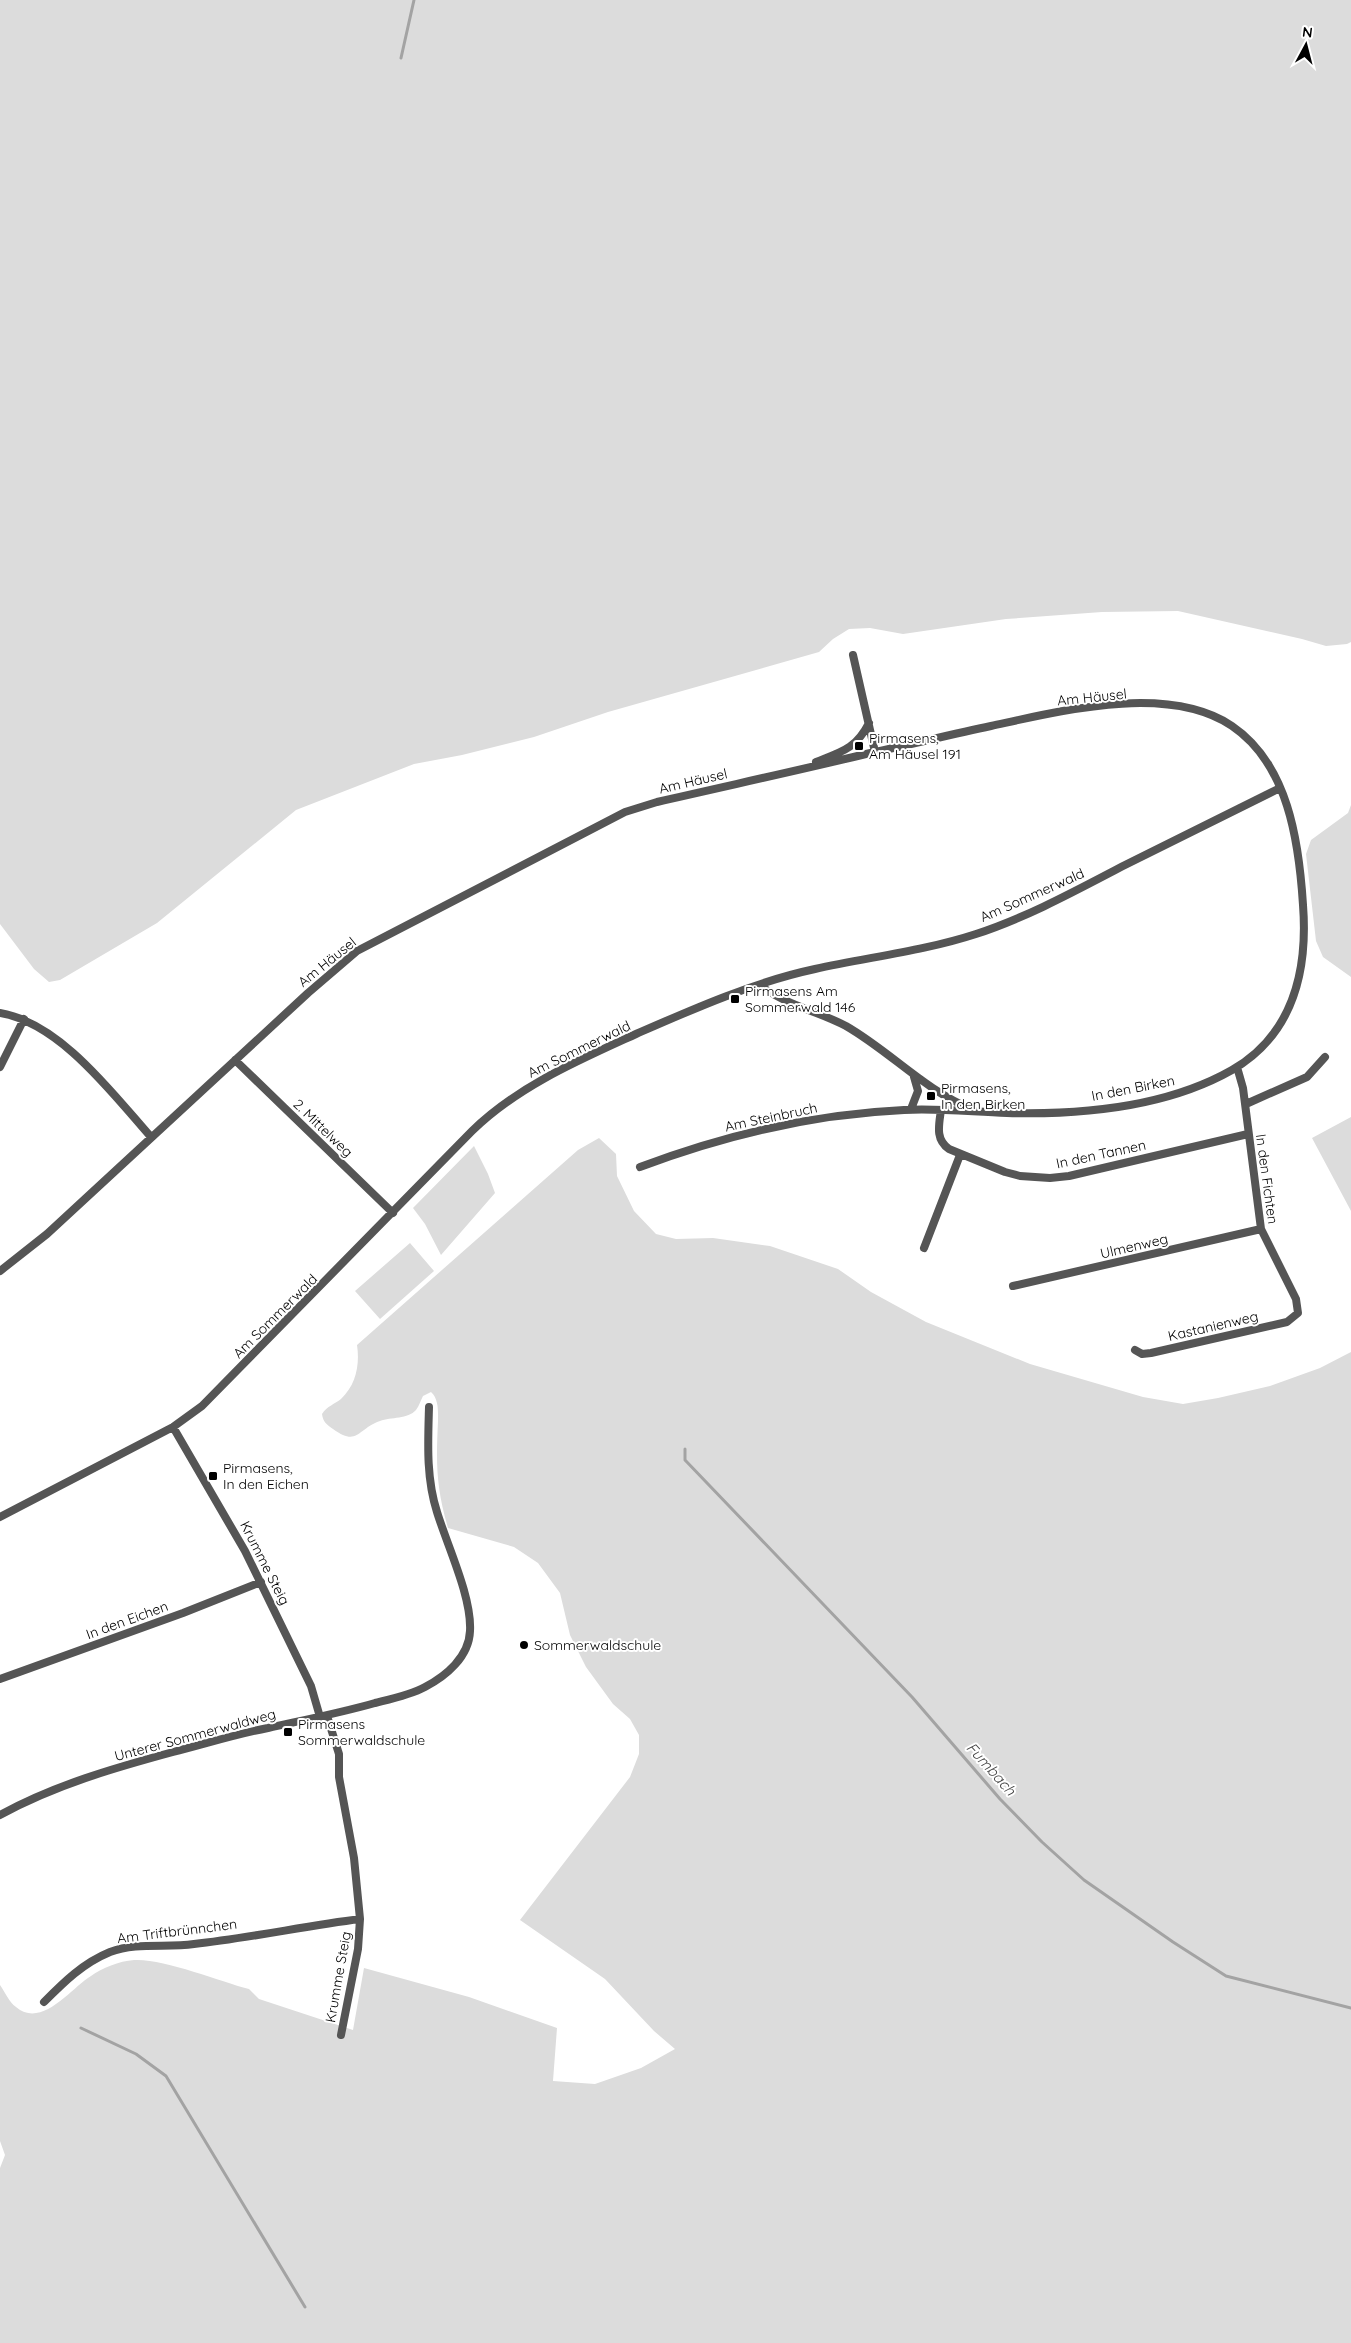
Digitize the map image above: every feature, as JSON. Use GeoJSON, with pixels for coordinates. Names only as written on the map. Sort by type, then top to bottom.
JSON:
{"type":"FeatureCollection","features":[{"type":"Feature","properties":{"kind":"street"},"geometry":{"type":"LineString","coordinates":[[853,655],[876,752]]}},
{"type":"Feature","properties":{"kind":"street","name":"Am Häusel"},"geometry":{"type":"LineString","coordinates":[[0,1271],[47,1234],[333,970],[357,951],[625,812],[656,802],[1068,710],[1126,705],[1172,706],[1212,715],[1243,734],[1265,758],[1280,788]]}},
{"type":"Feature","properties":{"kind":"street","name":"Am Häusel"},"geometry":{"type":"LineString","coordinates":[[797,770],[847,749],[862,738],[869,723]]}},
{"type":"Feature","properties":{"kind":"street","name":"Am Sommerwald"},"geometry":{"type":"LineString","coordinates":[[0,1517],[173,1426],[202,1406],[487,1116],[517,1095],[604,1049],[667,1021],[760,985],[814,969],[939,944],[1000,926],[1053,902],[1280,788]]}},
{"type":"Feature","properties":{"kind":"street","name":"In den Birken"},"geometry":{"type":"LineString","coordinates":[[760,985],[774,995],[846,1026],[914,1077],[945,1097],[978,1112],[1064,1112],[1129,1104],[1188,1090],[1237,1067],[1256,1052],[1285,1017],[1298,986],[1302,967],[1305,926],[1302,881],[1291,820],[1280,788]]}},
{"type":"Feature","properties":{"kind":"street"},"geometry":{"type":"LineString","coordinates":[[0,1013],[24,1019],[48,1032],[72,1052],[151,1137]]}},
{"type":"Feature","properties":{"kind":"street"},"geometry":{"type":"LineString","coordinates":[[0,1067],[24,1019]]}},
{"type":"Feature","properties":{"kind":"street"},"geometry":{"type":"LineString","coordinates":[[1246,1104],[1307,1077],[1325,1057]]}},
{"type":"Feature","properties":{"kind":"street","name":"2. Mittelweg"},"geometry":{"type":"LineString","coordinates":[[235,1060],[393,1213]]}},
{"type":"Feature","properties":{"kind":"street","name":"In den Fichten"},"geometry":{"type":"LineString","coordinates":[[1237,1067],[1246,1104],[1248,1134],[1261,1229],[1296,1300],[1299,1309],[1296,1316]]}},
{"type":"Feature","properties":{"kind":"street"},"geometry":{"type":"LineString","coordinates":[[911,1109],[918,1091],[914,1077]]}},
{"type":"Feature","properties":{"kind":"street","name":"Am Steinbruch"},"geometry":{"type":"LineString","coordinates":[[640,1167],[701,1145],[765,1128],[828,1118],[911,1109],[978,1112]]}},
{"type":"Feature","properties":{"kind":"street","name":"In den Tannen"},"geometry":{"type":"LineString","coordinates":[[941,1110],[940,1140],[949,1149],[960,1155],[1013,1174],[1050,1178],[1069,1176],[1248,1134]]}},
{"type":"Feature","properties":{"kind":"street"},"geometry":{"type":"LineString","coordinates":[[924,1248],[960,1155]]}},
{"type":"Feature","properties":{"kind":"street","name":"Ulmenweg"},"geometry":{"type":"LineString","coordinates":[[1013,1286],[1261,1229]]}},
{"type":"Feature","properties":{"kind":"street","name":"Kastanienweg"},"geometry":{"type":"LineString","coordinates":[[1135,1350],[1142,1354],[1151,1353],[1287,1322],[1296,1316]]}},
{"type":"Feature","properties":{"kind":"street","name":"Unterer Sommerwaldweg"},"geometry":{"type":"LineString","coordinates":[[0,1815],[56,1788],[122,1766],[242,1734],[392,1699],[424,1688],[448,1671],[458,1661],[469,1640],[470,1631],[468,1609],[431,1492],[428,1454],[430,1407]]}},
{"type":"Feature","properties":{"kind":"street","name":"Krumme Steig"},"geometry":{"type":"LineString","coordinates":[[173,1426],[228,1518],[311,1686],[339,1754],[339,1777],[354,1858],[360,1918],[358,1949],[341,2035]]}},
{"type":"Feature","properties":{"kind":"street","name":"In den Eichen"},"geometry":{"type":"LineString","coordinates":[[0,1679],[183,1614],[260,1582]]}},
{"type":"Feature","properties":{"kind":"street","name":"Am Triftbrünnchen"},"geometry":{"type":"LineString","coordinates":[[44,2002],[79,1970],[112,1951],[128,1948],[211,1942],[360,1918]]}},
{"type":"Feature","properties":{"kind":"shaded area"},"geometry":{"type":"Polygon","coordinates":[[[0,0],[1351,0],[1351,642],[1326,646],[1178,611],[1102,612],[1006,619],[903,634],[870,628],[849,629],[833,639],[819,652],[608,712],[534,737],[462,755],[414,764],[296,810],[157,923],[60,980],[49,982],[34,969],[0,924],[0,0]]]}},
{"type":"Feature","properties":{"kind":"shaded area"},"geometry":{"type":"Polygon","coordinates":[[[1351,805],[1351,977],[1323,957],[1316,941],[1306,854],[1311,840],[1348,813],[1351,805]]]}},
{"type":"Feature","properties":{"kind":"shaded area"},"geometry":{"type":"Polygon","coordinates":[[[1351,1117],[1351,1211],[1312,1138],[1351,1117]]]}},
{"type":"Feature","properties":{"kind":"shaded area"},"geometry":{"type":"Polygon","coordinates":[[[599,1138],[616,1154],[617,1176],[634,1211],[656,1234],[676,1239],[713,1238],[770,1246],[838,1269],[871,1292],[926,1322],[1030,1364],[1143,1397],[1183,1404],[1218,1398],[1270,1386],[1320,1368],[1351,1352],[1351,2343],[0,2343],[0,2168],[5,2155],[0,2141],[0,1985],[9,2000],[16,2007],[26,2012],[36,2013],[56,2004],[95,1973],[105,1968],[117,1963],[146,1960],[175,1966],[249,1989],[259,1999],[353,2030],[364,1968],[469,1997],[557,2028],[553,2081],[595,2084],[641,2068],[675,2049],[654,2031],[605,1979],[520,1920],[630,1777],[639,1754],[639,1735],[630,1719],[613,1704],[586,1667],[570,1635],[560,1593],[538,1563],[514,1547],[448,1528],[441,1500],[438,1475],[438,1406],[434,1395],[431,1392],[423,1396],[413,1413],[372,1424],[353,1436],[341,1434],[331,1428],[324,1421],[322,1414],[341,1399],[350,1387],[356,1374],[358,1360],[357,1345],[578,1150],[599,1138]]]}},
{"type":"Feature","properties":{"kind":"shaded area"},"geometry":{"type":"Polygon","coordinates":[[[474,1146],[495,1193],[441,1255],[425,1224],[413,1208],[474,1146]]]}},
{"type":"Feature","properties":{"kind":"shaded area"},"geometry":{"type":"Polygon","coordinates":[[[410,1243],[434,1271],[380,1319],[355,1291],[410,1243]]]}},
{"type":"Feature","properties":{"kind":"waterway"},"geometry":{"type":"LineString","coordinates":[[401,58],[414,0]]}},
{"type":"Feature","properties":{"kind":"waterway","name":"Fumbach"},"geometry":{"type":"LineString","coordinates":[[685,1449],[685,1460],[912,1697],[1000,1799],[1042,1842],[1084,1880],[1173,1942],[1226,1976],[1351,2008]]}},
{"type":"Feature","properties":{"kind":"waterway"},"geometry":{"type":"LineString","coordinates":[[81,2028],[136,2054],[166,2076],[305,2307]]}},
{"type":"Feature","properties":{"kind":"place","name":"Pirmasens, Am Häusel 191"},"geometry":{"type":"Point","coordinates":[859,746]}},
{"type":"Feature","properties":{"kind":"place","name":"Pirmasens Am Sommerwald 146"},"geometry":{"type":"Point","coordinates":[735,999]}},
{"type":"Feature","properties":{"kind":"place","name":"Pirmasens, In den Birken"},"geometry":{"type":"Point","coordinates":[931,1096]}},
{"type":"Feature","properties":{"kind":"place","name":"Pirmasens, In den Eichen"},"geometry":{"type":"Point","coordinates":[213,1476]}},
{"type":"Feature","properties":{"kind":"place","name":"Sommerwaldschule"},"geometry":{"type":"Point","coordinates":[524,1645]}},
{"type":"Feature","properties":{"kind":"place","name":"Pirmasens Sommerwaldschule"},"geometry":{"type":"Point","coordinates":[288,1732]}}]}
